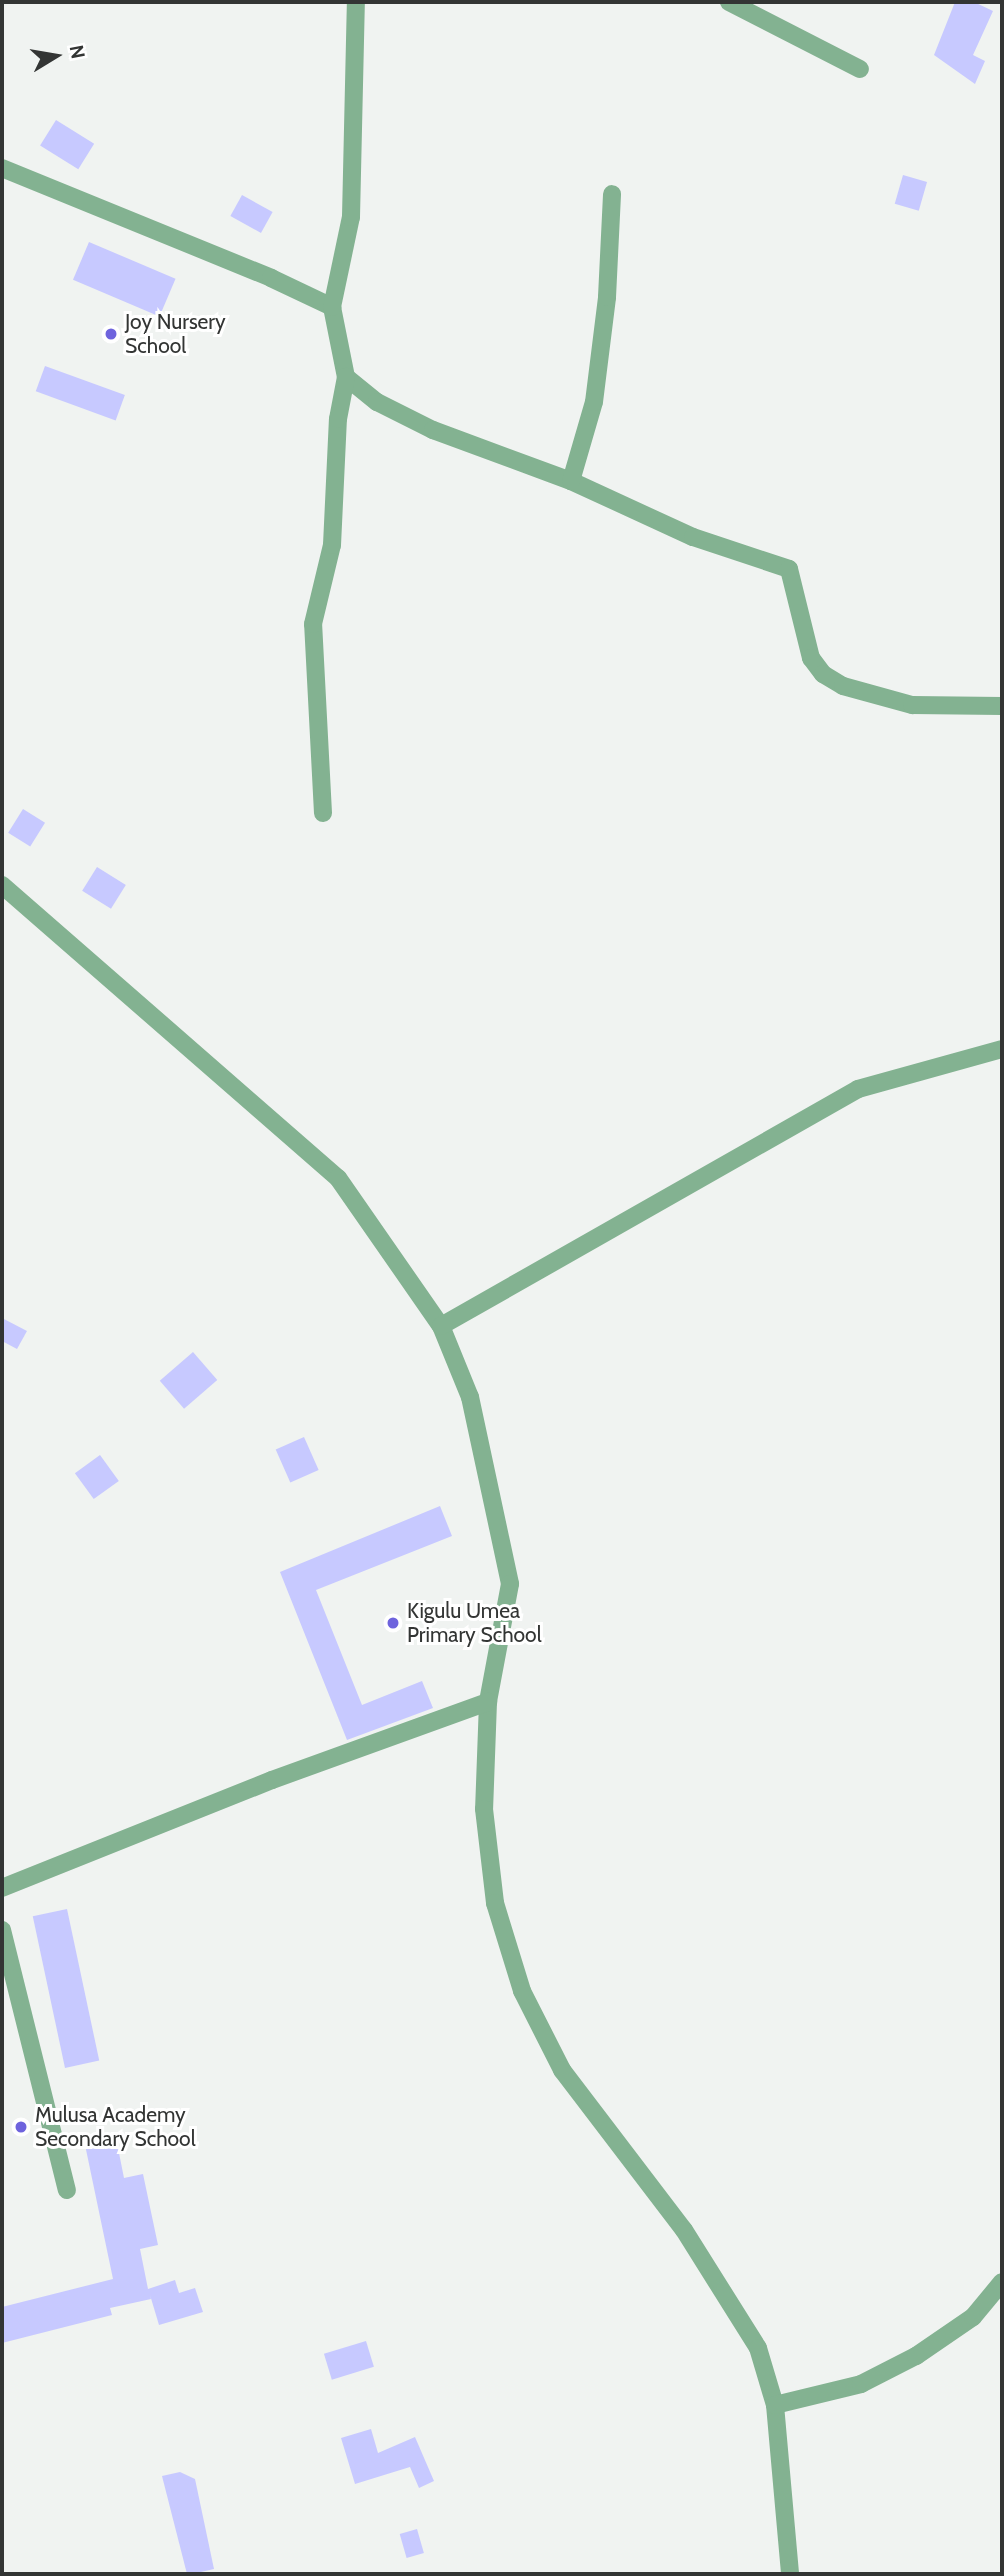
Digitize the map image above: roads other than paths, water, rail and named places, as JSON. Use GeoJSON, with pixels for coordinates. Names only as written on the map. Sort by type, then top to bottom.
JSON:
{"type":"FeatureCollection","features":[{"type":"Feature","properties":{"kind":"street"},"geometry":{"type":"LineString","coordinates":[[323,813],[313,624],[332,545],[338,419],[346,377],[332,307],[351,217],[356,2]]}},
{"type":"Feature","properties":{"kind":"street"},"geometry":{"type":"LineString","coordinates":[[729,2],[860,69]]}},
{"type":"Feature","properties":{"kind":"street"},"geometry":{"type":"LineString","coordinates":[[2,168],[271,278],[332,307]]}},
{"type":"Feature","properties":{"kind":"street"},"geometry":{"type":"LineString","coordinates":[[571,481],[594,402],[607,297],[612,194]]}},
{"type":"Feature","properties":{"kind":"street"},"geometry":{"type":"LineString","coordinates":[[346,377],[377,402],[433,430],[571,481],[693,537],[789,569],[811,658],[822,674],[844,686],[912,705],[1002,706]]}},
{"type":"Feature","properties":{"kind":"street"},"geometry":{"type":"LineString","coordinates":[[2,885],[338,1178],[441,1326],[470,1397],[510,1584],[488,1702],[484,1809],[495,1903],[522,1992],[562,2070],[684,2230],[734,2304],[758,2348],[775,2405],[790,2574]]}},
{"type":"Feature","properties":{"kind":"street"},"geometry":{"type":"LineString","coordinates":[[441,1326],[858,1089],[1002,1049]]}},
{"type":"Feature","properties":{"kind":"street"},"geometry":{"type":"LineString","coordinates":[[2,1888],[272,1780],[488,1702]]}},
{"type":"Feature","properties":{"kind":"street"},"geometry":{"type":"LineString","coordinates":[[2,1930],[67,2190]]}},
{"type":"Feature","properties":{"kind":"street"},"geometry":{"type":"LineString","coordinates":[[775,2405],[861,2384],[916,2356],[973,2317],[1002,2282]]}},
{"type":"Feature","properties":{"kind":"place","name":"Joy Nursery School"},"geometry":{"type":"Point","coordinates":[111,334]}},
{"type":"Feature","properties":{"kind":"place","name":"Kigulu Umea Primary School"},"geometry":{"type":"Point","coordinates":[393,1623]}},
{"type":"Feature","properties":{"kind":"place","name":"Mulusa Academy Secondary School"},"geometry":{"type":"Point","coordinates":[21,2127]}}]}
